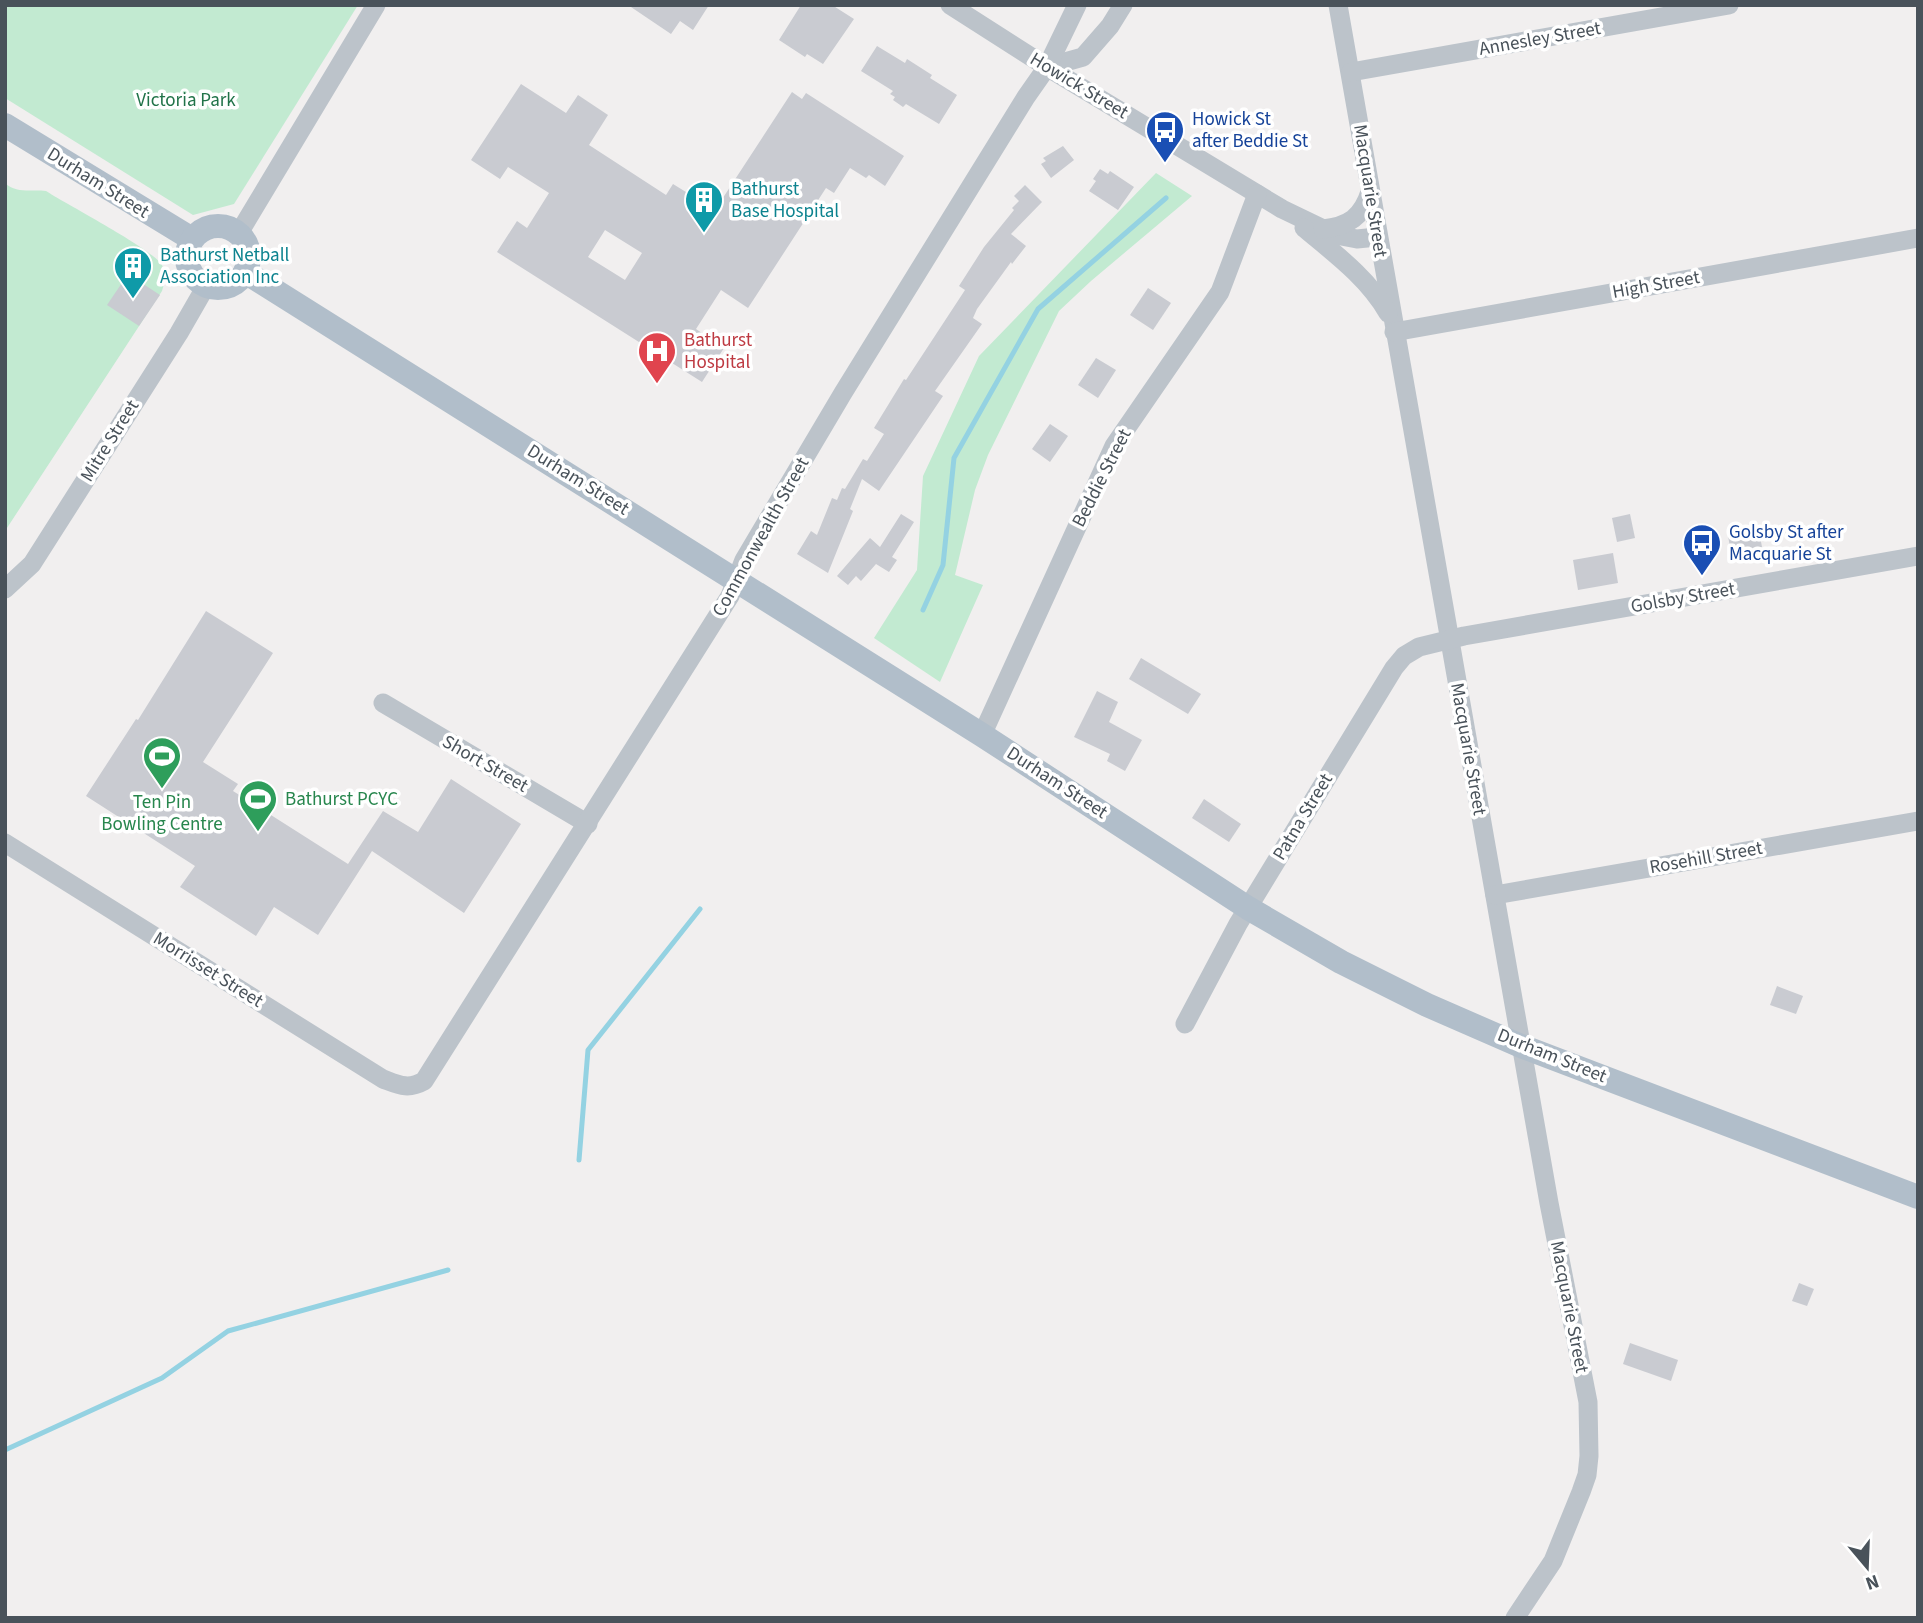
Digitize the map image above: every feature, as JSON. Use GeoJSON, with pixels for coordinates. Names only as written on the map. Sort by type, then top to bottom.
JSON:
{"type":"FeatureCollection","features":[{"type":"Feature","properties":{"kind":"main road","name":"Durham Street"},"geometry":{"type":"LineString","coordinates":[[5,125],[192,239]]}},
{"type":"Feature","properties":{"kind":"main road"},"geometry":{"type":"LineString","coordinates":[[214,226],[223,226],[239,233],[248,247],[245,272],[232,285],[224,288],[206,286],[198,281],[188,266],[186,257],[192,239],[205,228],[214,226]]}},
{"type":"Feature","properties":{"kind":"main road","name":"Durham Street"},"geometry":{"type":"LineString","coordinates":[[245,272],[737,579],[1248,908],[1341,962],[1427,1005],[1521,1046],[1918,1197]]}},
{"type":"Feature","properties":{"kind":"street"},"geometry":{"type":"LineString","coordinates":[[239,233],[376,5]]}},
{"type":"Feature","properties":{"kind":"street","name":"Howick Street"},"geometry":{"type":"LineString","coordinates":[[950,5],[1282,209],[1323,229],[1379,246]]}},
{"type":"Feature","properties":{"kind":"street"},"geometry":{"type":"LineString","coordinates":[[1047,67],[1083,57],[1110,26],[1123,5]]}},
{"type":"Feature","properties":{"kind":"street","name":"Macquarie Street"},"geometry":{"type":"LineString","coordinates":[[1338,5],[1448,639],[1549,1203],[1588,1402],[1589,1456],[1581,1492],[1553,1561],[1515,1618]]}},
{"type":"Feature","properties":{"kind":"street","name":"Annesley Street"},"geometry":{"type":"LineString","coordinates":[[1351,72],[1729,5]]}},
{"type":"Feature","properties":{"kind":"street"},"geometry":{"type":"LineString","coordinates":[[1076,8],[1110,26]]}},
{"type":"Feature","properties":{"kind":"street","name":"Commonwealth Street"},"geometry":{"type":"LineString","coordinates":[[414,1087],[424,1081],[730,596],[744,560],[843,393],[1047,67],[1076,8]]}},
{"type":"Feature","properties":{"kind":"street"},"geometry":{"type":"LineString","coordinates":[[1323,229],[1343,226],[1357,218],[1370,191]]}},
{"type":"Feature","properties":{"kind":"street","name":"Beddie Street"},"geometry":{"type":"LineString","coordinates":[[982,735],[1114,446],[1220,292],[1257,194]]}},
{"type":"Feature","properties":{"kind":"street","name":"Howick Street"},"geometry":{"type":"LineString","coordinates":[[1282,209],[1371,289],[1393,326]]}},
{"type":"Feature","properties":{"kind":"street","name":"High Street"},"geometry":{"type":"LineString","coordinates":[[1393,326],[1918,238]]}},
{"type":"Feature","properties":{"kind":"street"},"geometry":{"type":"LineString","coordinates":[[1336,255],[1356,259],[1379,246]]}},
{"type":"Feature","properties":{"kind":"street","name":"Mitre Street"},"geometry":{"type":"LineString","coordinates":[[5,589],[32,564],[206,286]]}},
{"type":"Feature","properties":{"kind":"street","name":"Golsby Street"},"geometry":{"type":"LineString","coordinates":[[1448,639],[1918,556]]}},
{"type":"Feature","properties":{"kind":"street","name":"Patna Street"},"geometry":{"type":"LineString","coordinates":[[1185,1024],[1248,908],[1394,667],[1415,649],[1448,639]]}},
{"type":"Feature","properties":{"kind":"street","name":"Short Street"},"geometry":{"type":"LineString","coordinates":[[383,703],[588,824]]}},
{"type":"Feature","properties":{"kind":"street","name":"Rosehill Street"},"geometry":{"type":"LineString","coordinates":[[1495,895],[1918,821]]}},
{"type":"Feature","properties":{"kind":"street","name":"Morrisset Street"},"geometry":{"type":"LineString","coordinates":[[5,843],[383,1079],[402,1087],[414,1087]]}},
{"type":"Feature","properties":{"kind":"green space","name":"Victoria Park"},"geometry":{"type":"Polygon","coordinates":[[[5,5],[358,5],[234,204],[193,215],[5,98],[5,5]]]}},
{"type":"Feature","properties":{"kind":"green space"},"geometry":{"type":"Polygon","coordinates":[[[1156,173],[1192,196],[1059,311],[988,455],[975,490],[955,575],[983,585],[940,682],[874,638],[917,570],[923,476],[979,356],[1156,173]]]}},
{"type":"Feature","properties":{"kind":"green space"},"geometry":{"type":"Polygon","coordinates":[[[5,183],[19,190],[46,191],[108,227],[156,258],[162,265],[165,278],[162,291],[5,531],[5,183]]]}},
{"type":"Feature","properties":{"kind":"building"},"geometry":{"type":"Polygon","coordinates":[[[628,5],[709,5],[693,30],[680,21],[671,34],[628,5]]]}},
{"type":"Feature","properties":{"kind":"building"},"geometry":{"type":"Polygon","coordinates":[[[801,5],[832,5],[854,19],[823,64],[807,54],[805,57],[779,40],[801,5]]]}},
{"type":"Feature","properties":{"kind":"building"},"geometry":{"type":"Polygon","coordinates":[[[877,46],[905,63],[907,59],[957,95],[939,124],[906,104],[903,107],[893,100],[895,97],[890,94],[893,91],[861,71],[877,46]]]}},
{"type":"Feature","properties":{"kind":"building","name":"Bathurst Base Hospital"},"geometry":{"type":"Polygon","coordinates":[[[521,84],[566,113],[578,95],[608,115],[589,145],[666,195],[673,184],[715,210],[792,92],[802,99],[806,93],[904,156],[885,186],[869,175],[866,178],[850,168],[834,193],[826,188],[748,308],[721,290],[696,329],[724,348],[702,382],[497,252],[517,221],[527,228],[549,193],[508,167],[500,179],[471,160],[521,84]],[[605,230],[588,257],[625,280],[642,253],[605,230]]]}},
{"type":"Feature","properties":{"kind":"building"},"geometry":{"type":"Polygon","coordinates":[[[1063,146],[1074,160],[1051,178],[1041,164],[1046,161],[1043,158],[1063,146]]]}},
{"type":"Feature","properties":{"kind":"building"},"geometry":{"type":"Polygon","coordinates":[[[1100,169],[1108,174],[1110,171],[1134,187],[1118,210],[1089,191],[1100,169]]]}},
{"type":"Feature","properties":{"kind":"building"},"geometry":{"type":"Polygon","coordinates":[[[1025,185],[1042,202],[1011,234],[1026,246],[977,309],[973,318],[982,324],[935,391],[943,396],[879,491],[862,479],[850,509],[853,511],[828,573],[797,554],[811,531],[817,535],[832,498],[837,500],[842,488],[845,489],[863,459],[867,461],[884,434],[874,428],[965,290],[959,286],[984,247],[1014,210],[1012,208],[1019,201],[1014,196],[1025,185]]]}},
{"type":"Feature","properties":{"kind":"building","name":"Bathurst Netball Association Inc"},"geometry":{"type":"Polygon","coordinates":[[[128,274],[160,295],[139,326],[107,305],[128,274]]]}},
{"type":"Feature","properties":{"kind":"building"},"geometry":{"type":"Polygon","coordinates":[[[1148,288],[1171,303],[1153,330],[1130,315],[1148,288]]]}},
{"type":"Feature","properties":{"kind":"building"},"geometry":{"type":"Polygon","coordinates":[[[1096,358],[1116,370],[1098,398],[1078,385],[1096,358]]]}},
{"type":"Feature","properties":{"kind":"building"},"geometry":{"type":"Polygon","coordinates":[[[1050,424],[1068,436],[1050,462],[1032,449],[1050,424]]]}},
{"type":"Feature","properties":{"kind":"building"},"geometry":{"type":"Polygon","coordinates":[[[901,514],[914,522],[892,557],[897,560],[889,572],[876,564],[861,581],[856,576],[848,585],[837,576],[870,538],[880,547],[901,514]]]}},
{"type":"Feature","properties":{"kind":"building"},"geometry":{"type":"Polygon","coordinates":[[[1630,514],[1635,538],[1617,542],[1612,518],[1630,514]]]}},
{"type":"Feature","properties":{"kind":"building"},"geometry":{"type":"Polygon","coordinates":[[[1758,525],[1762,547],[1731,553],[1727,530],[1758,525]]]}},
{"type":"Feature","properties":{"kind":"building"},"geometry":{"type":"Polygon","coordinates":[[[1613,553],[1618,583],[1578,590],[1573,560],[1613,553]]]}},
{"type":"Feature","properties":{"kind":"building"},"geometry":{"type":"Polygon","coordinates":[[[206,611],[273,653],[203,762],[238,784],[233,791],[348,864],[383,811],[418,832],[451,779],[521,824],[464,913],[372,851],[318,935],[274,907],[256,936],[180,887],[195,866],[86,796],[136,719],[138,720],[206,611]]]}},
{"type":"Feature","properties":{"kind":"building"},"geometry":{"type":"Polygon","coordinates":[[[1141,658],[1201,694],[1188,714],[1129,679],[1141,658]]]}},
{"type":"Feature","properties":{"kind":"building"},"geometry":{"type":"Polygon","coordinates":[[[1097,691],[1118,702],[1109,722],[1142,740],[1125,771],[1107,761],[1110,754],[1074,737],[1097,691]]]}},
{"type":"Feature","properties":{"kind":"building"},"geometry":{"type":"Polygon","coordinates":[[[1204,799],[1241,824],[1229,842],[1192,818],[1204,799]]]}},
{"type":"Feature","properties":{"kind":"building"},"geometry":{"type":"Polygon","coordinates":[[[1777,986],[1803,996],[1796,1014],[1770,1005],[1777,986]]]}},
{"type":"Feature","properties":{"kind":"building"},"geometry":{"type":"Polygon","coordinates":[[[1799,1283],[1814,1289],[1807,1306],[1792,1301],[1799,1283]]]}},
{"type":"Feature","properties":{"kind":"building"},"geometry":{"type":"Polygon","coordinates":[[[1630,1343],[1678,1360],[1671,1381],[1623,1364],[1630,1343]]]}},
{"type":"Feature","properties":{"kind":"waterway"},"geometry":{"type":"LineString","coordinates":[[923,610],[943,565],[954,458],[1038,309],[1166,198]]}},
{"type":"Feature","properties":{"kind":"waterway"},"geometry":{"type":"LineString","coordinates":[[579,1160],[588,1050],[700,909]]}},
{"type":"Feature","properties":{"kind":"waterway"},"geometry":{"type":"LineString","coordinates":[[5,1450],[162,1378],[228,1331],[448,1270]]}},
{"type":"Feature","properties":{"kind":"place","name":"Howick St after Beddie St"},"geometry":{"type":"Point","coordinates":[1165,164]}},
{"type":"Feature","properties":{"kind":"place","name":"Bathurst Base Hospital"},"geometry":{"type":"Point","coordinates":[704,234]}},
{"type":"Feature","properties":{"kind":"place","name":"Bathurst Netball Association Inc"},"geometry":{"type":"Point","coordinates":[133,300]}},
{"type":"Feature","properties":{"kind":"place","name":"Bathurst Hospital"},"geometry":{"type":"Point","coordinates":[657,385]}},
{"type":"Feature","properties":{"kind":"place","name":"Golsby St after Macquarie St"},"geometry":{"type":"Point","coordinates":[1702,577]}},
{"type":"Feature","properties":{"kind":"place","name":"Ten Pin Bowling Centre"},"geometry":{"type":"Point","coordinates":[162,790]}},
{"type":"Feature","properties":{"kind":"place","name":"Bathurst PCYC"},"geometry":{"type":"Point","coordinates":[258,833]}}]}
